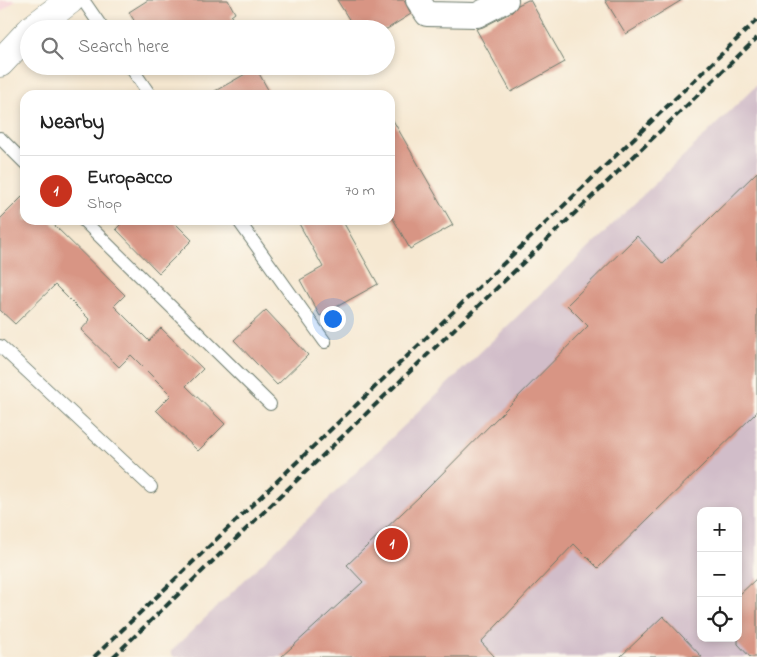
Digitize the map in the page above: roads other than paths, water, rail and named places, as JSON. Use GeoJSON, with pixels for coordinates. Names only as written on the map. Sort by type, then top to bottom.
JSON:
{"type":"FeatureCollection","features":[{"type":"Feature","properties":{"kind":"street"},"geometry":{"type":"LineString","coordinates":[[44,20],[70,0]]}},
{"type":"Feature","properties":{"kind":"street"},"geometry":{"type":"LineString","coordinates":[[418,0],[427,14],[477,14],[506,0]]}},
{"type":"Feature","properties":{"kind":"street"},"geometry":{"type":"LineString","coordinates":[[0,63],[20,42]]}},
{"type":"Feature","properties":{"kind":"lane"},"geometry":{"type":"LineString","coordinates":[[83,0],[97,20]]}},
{"type":"Feature","properties":{"kind":"lane"},"geometry":{"type":"LineString","coordinates":[[136,75],[147,90]]}},
{"type":"Feature","properties":{"kind":"lane"},"geometry":{"type":"LineString","coordinates":[[0,138],[20,158]]}},
{"type":"Feature","properties":{"kind":"lane"},"geometry":{"type":"LineString","coordinates":[[88,225],[270,404]]}},
{"type":"Feature","properties":{"kind":"lane"},"geometry":{"type":"LineString","coordinates":[[242,225],[325,342]]}},
{"type":"Feature","properties":{"kind":"lane"},"geometry":{"type":"LineString","coordinates":[[0,346],[151,487]]}},
{"type":"Feature","properties":{"kind":"railway"},"geometry":{"type":"LineString","coordinates":[[94,657],[757,20]]}},
{"type":"Feature","properties":{"kind":"railway"},"geometry":{"type":"LineString","coordinates":[[113,657],[757,38]]}},
{"type":"Feature","properties":{"kind":"place","name":"Europacco"},"geometry":{"type":"Point","coordinates":[392,544]}}]}
